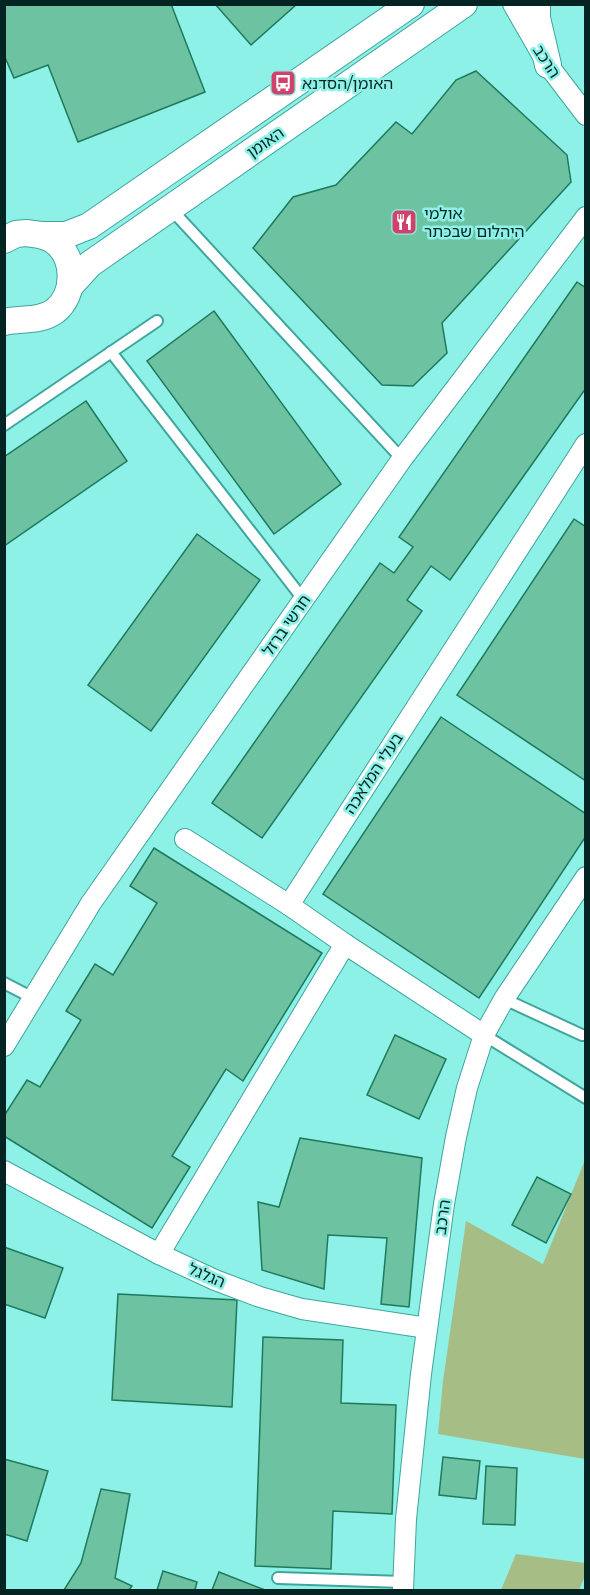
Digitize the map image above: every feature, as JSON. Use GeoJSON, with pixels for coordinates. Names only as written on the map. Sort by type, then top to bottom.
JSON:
{"type":"FeatureCollection","features":[{"type":"Feature","properties":{"kind":"street","name":"האומן"},"geometry":{"type":"LineString","coordinates":[[4,240],[16,234],[27,233],[66,235],[89,226],[411,4]]}},
{"type":"Feature","properties":{"kind":"street","name":"האומן"},"geometry":{"type":"LineString","coordinates":[[4,312],[14,317],[16,321],[41,318],[54,311],[65,300],[70,286],[90,264],[464,4]]}},
{"type":"Feature","properties":{"kind":"street","name":"הרכב"},"geometry":{"type":"LineString","coordinates":[[513,4],[548,65],[585,115]]}},
{"type":"Feature","properties":{"kind":"street"},"geometry":{"type":"LineString","coordinates":[[537,4],[537,18],[548,65]]}},
{"type":"Feature","properties":{"kind":"street","name":"חרשי ברזל"},"geometry":{"type":"LineString","coordinates":[[7,1036],[91,903],[402,459],[585,217]]}},
{"type":"Feature","properties":{"kind":"street"},"geometry":{"type":"LineString","coordinates":[[41,235],[55,242],[65,253],[71,271],[70,286]]}},
{"type":"Feature","properties":{"kind":"street","name":"בעלי המלאכה"},"geometry":{"type":"LineString","coordinates":[[288,904],[585,444]]}},
{"type":"Feature","properties":{"kind":"street"},"geometry":{"type":"LineString","coordinates":[[185,839],[288,904],[484,1035]]}},
{"type":"Feature","properties":{"kind":"street","name":"הרכב"},"geometry":{"type":"LineString","coordinates":[[404,1586],[406,1519],[427,1328],[444,1204],[467,1088],[484,1035],[504,999],[585,877]]}},
{"type":"Feature","properties":{"kind":"street"},"geometry":{"type":"LineString","coordinates":[[159,1254],[345,944]]}},
{"type":"Feature","properties":{"kind":"street","name":"הגלגל"},"geometry":{"type":"LineString","coordinates":[[4,1171],[159,1254],[260,1297],[302,1309],[427,1328]]}},
{"type":"Feature","properties":{"kind":"lane"},"geometry":{"type":"LineString","coordinates":[[170,208],[402,459]]}},
{"type":"Feature","properties":{"kind":"lane"},"geometry":{"type":"LineString","coordinates":[[4,425],[157,321]]}},
{"type":"Feature","properties":{"kind":"lane"},"geometry":{"type":"LineString","coordinates":[[111,352],[303,600]]}},
{"type":"Feature","properties":{"kind":"lane"},"geometry":{"type":"LineString","coordinates":[[4,982],[33,998]]}},
{"type":"Feature","properties":{"kind":"lane"},"geometry":{"type":"LineString","coordinates":[[504,999],[585,1035]]}},
{"type":"Feature","properties":{"kind":"lane"},"geometry":{"type":"LineString","coordinates":[[484,1035],[585,1098]]}},
{"type":"Feature","properties":{"kind":"lane"},"geometry":{"type":"LineString","coordinates":[[278,1578],[404,1586]]}},
{"type":"Feature","properties":{"kind":"green space"},"geometry":{"type":"Polygon","coordinates":[[[585,1160],[585,1459],[438,1434],[443,1381],[466,1221],[543,1264],[585,1160]]]}},
{"type":"Feature","properties":{"kind":"green space"},"geometry":{"type":"Polygon","coordinates":[[[516,1554],[585,1563],[585,1576],[579,1590],[501,1590],[516,1554]]]}},
{"type":"Feature","properties":{"kind":"building"},"geometry":{"type":"Polygon","coordinates":[[[4,4],[171,4],[205,92],[78,142],[48,65],[14,78],[4,55],[4,4]]]}},
{"type":"Feature","properties":{"kind":"building"},"geometry":{"type":"Polygon","coordinates":[[[215,4],[297,4],[251,45],[215,4]]]}},
{"type":"Feature","properties":{"kind":"building","name":"אולמי היהלום שבכתר"},"geometry":{"type":"Polygon","coordinates":[[[476,71],[567,155],[571,182],[442,323],[447,353],[413,386],[382,385],[253,248],[293,197],[336,185],[396,122],[412,134],[456,80],[476,71]]]}},
{"type":"Feature","properties":{"kind":"building"},"geometry":{"type":"Polygon","coordinates":[[[577,282],[586,288],[586,388],[450,580],[431,566],[407,600],[422,611],[262,838],[212,803],[380,563],[394,573],[413,547],[399,537],[577,282]]]}},
{"type":"Feature","properties":{"kind":"building"},"geometry":{"type":"Polygon","coordinates":[[[214,311],[341,484],[274,534],[147,361],[214,311]]]}},
{"type":"Feature","properties":{"kind":"building"},"geometry":{"type":"Polygon","coordinates":[[[86,401],[127,461],[4,546],[4,457],[86,401]]]}},
{"type":"Feature","properties":{"kind":"building"},"geometry":{"type":"Polygon","coordinates":[[[574,519],[586,527],[586,781],[457,695],[574,519]]]}},
{"type":"Feature","properties":{"kind":"building"},"geometry":{"type":"Polygon","coordinates":[[[197,534],[260,580],[151,731],[88,685],[197,534]]]}},
{"type":"Feature","properties":{"kind":"building"},"geometry":{"type":"Polygon","coordinates":[[[441,717],[586,814],[586,836],[479,998],[323,894],[441,717]]]}},
{"type":"Feature","properties":{"kind":"building"},"geometry":{"type":"Polygon","coordinates":[[[154,848],[322,953],[243,1081],[226,1069],[172,1156],[190,1167],[152,1228],[4,1136],[4,1116],[27,1080],[40,1087],[81,1020],[66,1011],[95,964],[113,975],[157,903],[130,886],[154,848]]]}},
{"type":"Feature","properties":{"kind":"building"},"geometry":{"type":"Polygon","coordinates":[[[395,1035],[446,1059],[419,1119],[367,1095],[395,1035]]]}},
{"type":"Feature","properties":{"kind":"building"},"geometry":{"type":"Polygon","coordinates":[[[300,1138],[422,1158],[409,1307],[381,1304],[387,1238],[328,1235],[324,1289],[262,1270],[258,1202],[279,1207],[300,1138]]]}},
{"type":"Feature","properties":{"kind":"building"},"geometry":{"type":"Polygon","coordinates":[[[537,1177],[571,1194],[546,1243],[512,1225],[537,1177]]]}},
{"type":"Feature","properties":{"kind":"building"},"geometry":{"type":"Polygon","coordinates":[[[4,1247],[63,1268],[45,1318],[4,1304],[4,1247]]]}},
{"type":"Feature","properties":{"kind":"building"},"geometry":{"type":"Polygon","coordinates":[[[118,1294],[237,1300],[232,1407],[112,1400],[118,1294]]]}},
{"type":"Feature","properties":{"kind":"building"},"geometry":{"type":"Polygon","coordinates":[[[263,1337],[343,1340],[341,1403],[396,1405],[392,1514],[333,1511],[331,1569],[255,1566],[263,1337]]]}},
{"type":"Feature","properties":{"kind":"building"},"geometry":{"type":"Polygon","coordinates":[[[443,1457],[480,1461],[476,1499],[439,1495],[443,1457]]]}},
{"type":"Feature","properties":{"kind":"building"},"geometry":{"type":"Polygon","coordinates":[[[4,1459],[48,1471],[27,1541],[4,1534],[4,1459]]]}},
{"type":"Feature","properties":{"kind":"building"},"geometry":{"type":"Polygon","coordinates":[[[486,1466],[517,1468],[515,1525],[483,1524],[486,1466]]]}},
{"type":"Feature","properties":{"kind":"building"},"geometry":{"type":"Polygon","coordinates":[[[101,1489],[130,1494],[115,1578],[132,1586],[129,1590],[64,1590],[81,1563],[101,1489]]]}},
{"type":"Feature","properties":{"kind":"building"},"geometry":{"type":"Polygon","coordinates":[[[163,1571],[197,1582],[195,1590],[157,1590],[163,1571]]]}},
{"type":"Feature","properties":{"kind":"building"},"geometry":{"type":"Polygon","coordinates":[[[219,1572],[265,1590],[212,1590],[219,1572]]]}},
{"type":"Feature","properties":{"kind":"place","name":"האומן/הסדנא"},"geometry":{"type":"Point","coordinates":[283,83]}},
{"type":"Feature","properties":{"kind":"place","name":"אולמי היהלום שבכתר"},"geometry":{"type":"Point","coordinates":[404,222]}}]}
